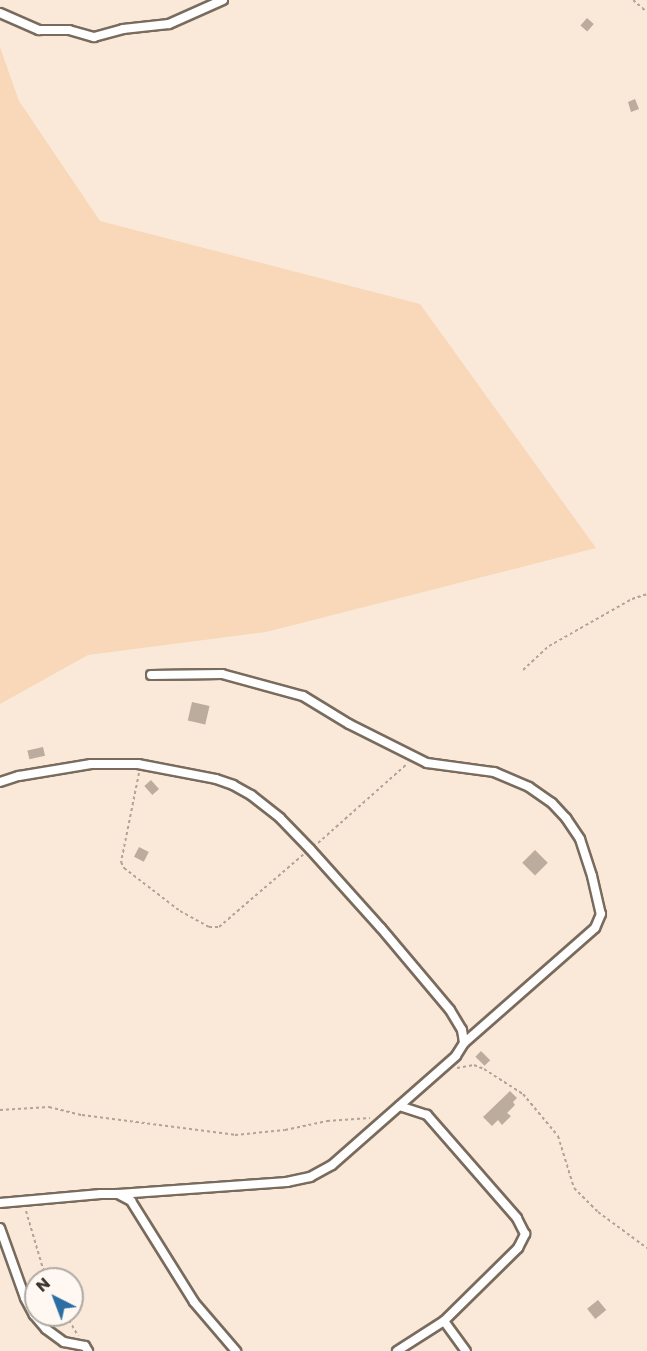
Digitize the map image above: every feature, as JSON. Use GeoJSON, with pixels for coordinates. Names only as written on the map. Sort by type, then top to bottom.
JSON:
{"type":"FeatureCollection","features":[{"type":"Feature","properties":{"kind":"street"},"geometry":{"type":"LineString","coordinates":[[0,13],[39,30],[69,30],[94,37],[123,29],[169,24],[223,0]]}},
{"type":"Feature","properties":{"kind":"street"},"geometry":{"type":"LineString","coordinates":[[0,1203],[310,1178],[332,1165],[456,1056],[464,1043],[595,928],[601,914],[580,839],[552,803],[529,787],[494,772],[428,763],[349,724],[303,696],[278,688],[222,674],[151,675]]}},
{"type":"Feature","properties":{"kind":"street"},"geometry":{"type":"LineString","coordinates":[[0,782],[19,776],[91,764],[141,764],[216,779],[251,795],[280,818],[381,928],[450,1010],[462,1030],[464,1043]]}},
{"type":"Feature","properties":{"kind":"street"},"geometry":{"type":"LineString","coordinates":[[398,1351],[444,1322],[518,1248],[525,1234],[517,1218],[427,1116],[399,1106]]}},
{"type":"Feature","properties":{"kind":"street"},"geometry":{"type":"LineString","coordinates":[[118,1194],[131,1201],[194,1302],[236,1351]]}},
{"type":"Feature","properties":{"kind":"street"},"geometry":{"type":"LineString","coordinates":[[0,1228],[25,1298],[34,1315],[46,1329],[64,1342],[86,1349]]}},
{"type":"Feature","properties":{"kind":"street"},"geometry":{"type":"LineString","coordinates":[[444,1322],[466,1351]]}},
{"type":"Feature","properties":{"kind":"path"},"geometry":{"type":"LineString","coordinates":[[633,0],[647,12]]}},
{"type":"Feature","properties":{"kind":"path"},"geometry":{"type":"LineString","coordinates":[[523,670],[549,646],[632,599],[647,594]]}},
{"type":"Feature","properties":{"kind":"path"},"geometry":{"type":"LineString","coordinates":[[141,764],[121,862],[124,868],[180,911],[209,927],[219,927],[415,757]]}},
{"type":"Feature","properties":{"kind":"path"},"geometry":{"type":"LineString","coordinates":[[453,1069],[474,1065],[523,1094],[558,1136],[565,1150],[574,1188],[598,1212],[647,1248]]}},
{"type":"Feature","properties":{"kind":"path"},"geometry":{"type":"LineString","coordinates":[[0,1110],[49,1107],[82,1115],[235,1135],[285,1130],[327,1121],[385,1118]]}},
{"type":"Feature","properties":{"kind":"path"},"geometry":{"type":"LineString","coordinates":[[18,1201],[27,1214],[42,1267]]}},
{"type":"Feature","properties":{"kind":"path"},"geometry":{"type":"LineString","coordinates":[[73,1327],[86,1349]]}},
{"type":"Feature","properties":{"kind":"shaded area"},"geometry":{"type":"Polygon","coordinates":[[[0,47],[19,101],[100,221],[420,304],[596,548],[266,632],[88,655],[0,704],[0,47]]]}},
{"type":"Feature","properties":{"kind":"building"},"geometry":{"type":"Polygon","coordinates":[[[587,18],[594,24],[587,31],[580,26],[587,18]]]}},
{"type":"Feature","properties":{"kind":"building"},"geometry":{"type":"Polygon","coordinates":[[[635,99],[639,109],[631,112],[628,102],[635,99]]]}},
{"type":"Feature","properties":{"kind":"building"},"geometry":{"type":"Polygon","coordinates":[[[192,702],[210,706],[205,725],[188,721],[192,702]]]}},
{"type":"Feature","properties":{"kind":"building"},"geometry":{"type":"Polygon","coordinates":[[[43,747],[45,756],[29,759],[27,751],[43,747]]]}},
{"type":"Feature","properties":{"kind":"building"},"geometry":{"type":"Polygon","coordinates":[[[151,780],[159,789],[152,795],[144,786],[151,780]]]}},
{"type":"Feature","properties":{"kind":"building"},"geometry":{"type":"Polygon","coordinates":[[[139,847],[149,852],[144,862],[134,857],[139,847]]]}},
{"type":"Feature","properties":{"kind":"building"},"geometry":{"type":"Polygon","coordinates":[[[535,850],[548,863],[535,875],[522,863],[535,850]]]}},
{"type":"Feature","properties":{"kind":"building"},"geometry":{"type":"Polygon","coordinates":[[[481,1051],[490,1060],[485,1066],[475,1057],[481,1051]]]}},
{"type":"Feature","properties":{"kind":"building"},"geometry":{"type":"Polygon","coordinates":[[[510,1091],[517,1098],[513,1102],[515,1105],[507,1113],[511,1116],[502,1125],[498,1120],[492,1126],[483,1117],[510,1091]]]}},
{"type":"Feature","properties":{"kind":"building"},"geometry":{"type":"Polygon","coordinates":[[[598,1300],[606,1310],[595,1319],[587,1309],[598,1300]]]}}]}
